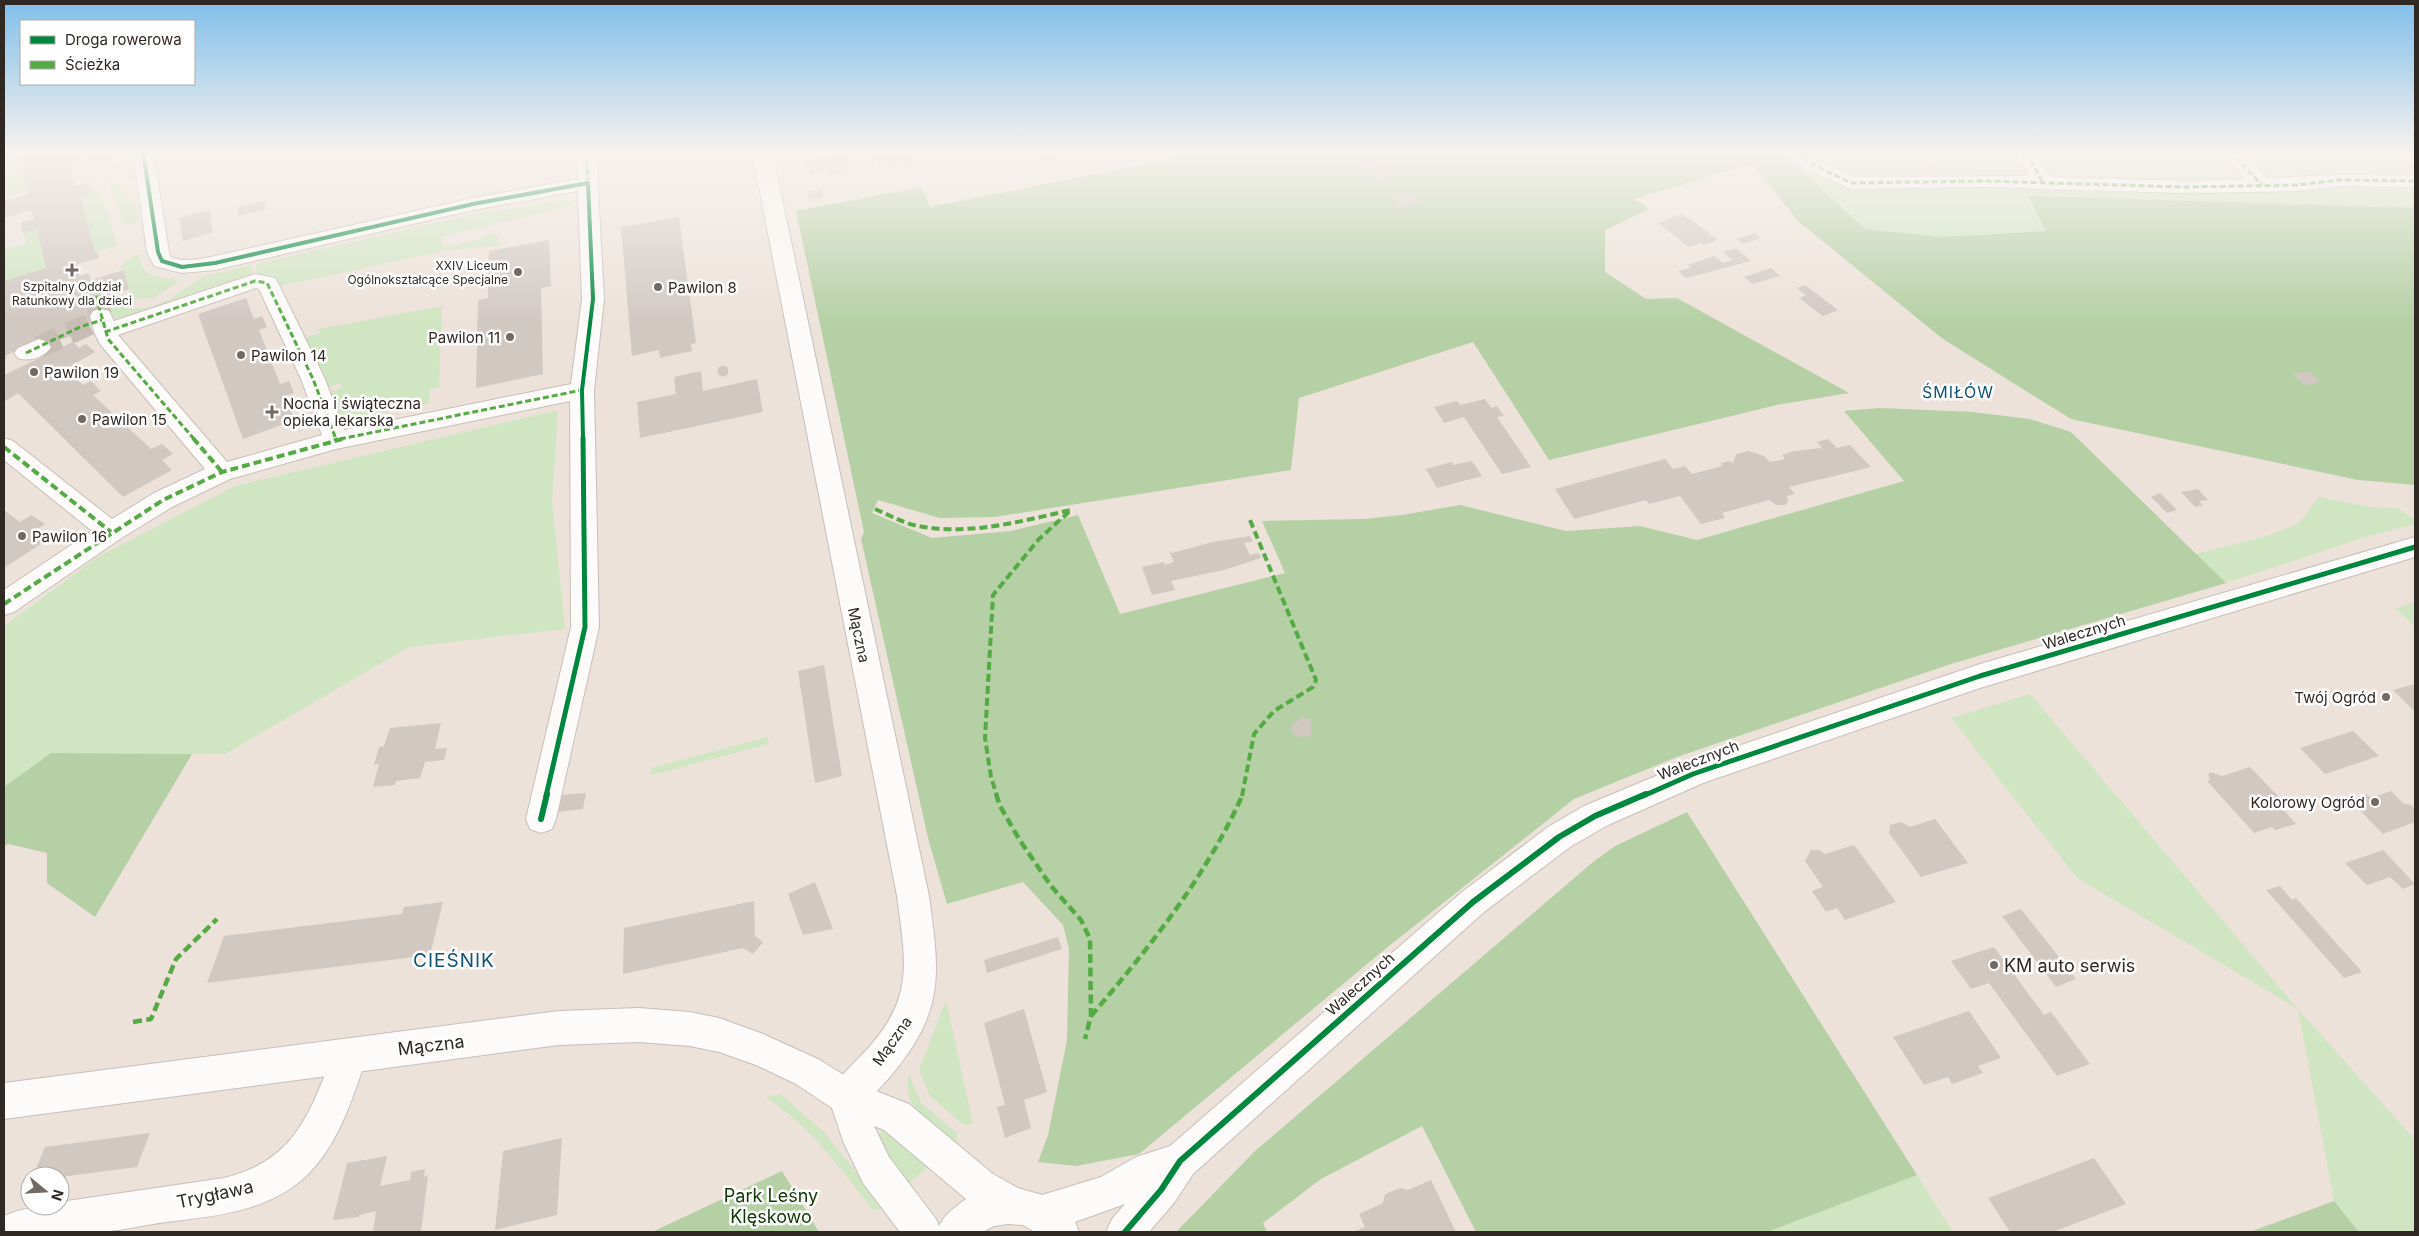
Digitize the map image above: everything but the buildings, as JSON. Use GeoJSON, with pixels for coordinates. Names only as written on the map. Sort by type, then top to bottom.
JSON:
{"type":"FeatureCollection","features":[{"type":"Feature","properties":{"kind":"street"},"geometry":{"type":"LineString","coordinates":[[152,209],[158,252],[162,261],[173,267],[206,265],[453,209]]}},
{"type":"Feature","properties":{"kind":"street"},"geometry":{"type":"LineString","coordinates":[[540,819],[585,627],[582,390],[593,298],[589,209]]}},
{"type":"Feature","properties":{"kind":"street","name":"Mączna"},"geometry":{"type":"LineString","coordinates":[[772,209],[909,876],[919,938],[921,973],[920,990],[915,1007],[899,1037],[884,1057],[846,1098]]}},
{"type":"Feature","properties":{"kind":"street"},"geometry":{"type":"LineString","coordinates":[[222,472],[114,347],[100,323],[255,282],[268,283],[313,379],[336,440]]}},
{"type":"Feature","properties":{"kind":"street"},"geometry":{"type":"LineString","coordinates":[[4,604],[111,532],[163,500],[222,472],[336,440],[582,390]]}},
{"type":"Feature","properties":{"kind":"street"},"geometry":{"type":"LineString","coordinates":[[4,447],[111,532]]}},
{"type":"Feature","properties":{"kind":"street","name":"Walecznych"},"geometry":{"type":"LineString","coordinates":[[1126,1232],[1161,1190],[1180,1162],[1473,902],[1559,837],[1595,816],[1693,774],[1805,733],[1980,676],[2415,547]]}},
{"type":"Feature","properties":{"kind":"street","name":"Mączna"},"geometry":{"type":"LineString","coordinates":[[4,1101],[559,1028],[606,1026],[665,1027],[719,1035],[763,1051],[808,1072],[846,1098],[896,1116],[980,1187],[1038,1217]]}},
{"type":"Feature","properties":{"kind":"street","name":"Trygława"},"geometry":{"type":"LineString","coordinates":[[10,1232],[50,1221],[214,1198],[249,1190],[270,1180],[291,1165],[310,1144],[333,1104],[350,1055]]}},
{"type":"Feature","properties":{"kind":"street"},"geometry":{"type":"LineString","coordinates":[[846,1098],[856,1128],[876,1170],[923,1232]]}},
{"type":"Feature","properties":{"kind":"street","name":"Walecznych"},"geometry":{"type":"LineString","coordinates":[[956,1232],[976,1215],[993,1207],[1038,1217],[1125,1185],[1149,1170],[1180,1162]]}},
{"type":"Feature","properties":{"kind":"green space"},"geometry":{"type":"Polygon","coordinates":[[[83,209],[106,209],[117,245],[95,252],[83,209]]]}},
{"type":"Feature","properties":{"kind":"green space"},"geometry":{"type":"Polygon","coordinates":[[[118,209],[137,209],[141,219],[135,221],[135,224],[123,224],[118,209]]]}},
{"type":"Feature","properties":{"kind":"green space"},"geometry":{"type":"Polygon","coordinates":[[[508,209],[557,209],[456,234],[530,213],[442,237],[443,247],[475,241],[490,233],[498,236],[500,245],[444,251],[279,286],[273,275],[257,276],[256,264],[469,215],[508,209]]]}},
{"type":"Feature","properties":{"kind":"green space"},"geometry":{"type":"Polygon","coordinates":[[[808,209],[1649,209],[1605,230],[1605,272],[1646,299],[1677,298],[1849,393],[1777,405],[1549,460],[1473,342],[1299,398],[1291,470],[995,517],[940,518],[878,500],[872,513],[932,538],[1011,531],[1078,515],[1120,614],[1285,573],[1262,521],[1364,519],[1402,515],[1460,505],[1566,531],[1640,526],[1697,540],[1904,481],[1844,411],[1880,408],[1972,412],[2030,419],[2071,432],[2226,583],[1951,664],[1677,757],[1574,799],[1379,954],[1139,1154],[1076,1166],[1038,1162],[1048,1135],[1067,1040],[1069,949],[1063,925],[1023,882],[947,904],[929,842],[861,539],[864,532],[796,211],[808,209]]]}},
{"type":"Feature","properties":{"kind":"green space"},"geometry":{"type":"Polygon","coordinates":[[[1788,209],[1843,209],[1865,229],[1941,237],[2046,231],[2035,209],[2415,209],[2415,485],[2358,480],[2071,419],[1943,339],[1798,221],[1788,209]]]}},
{"type":"Feature","properties":{"kind":"green space"},"geometry":{"type":"Polygon","coordinates":[[[1843,209],[2034,209],[2046,231],[1941,237],[1865,229],[1843,209]]]}},
{"type":"Feature","properties":{"kind":"green space"},"geometry":{"type":"Polygon","coordinates":[[[37,229],[46,268],[4,281],[4,250],[26,243],[23,233],[37,229]]]}},
{"type":"Feature","properties":{"kind":"green space"},"geometry":{"type":"Polygon","coordinates":[[[139,254],[144,268],[148,272],[159,277],[180,280],[154,298],[135,299],[131,295],[124,270],[120,268],[125,261],[139,254]]]}},
{"type":"Feature","properties":{"kind":"green space"},"geometry":{"type":"Polygon","coordinates":[[[251,265],[252,278],[118,320],[113,317],[109,303],[131,309],[151,307],[170,299],[204,276],[251,265]]]}},
{"type":"Feature","properties":{"kind":"green space"},"geometry":{"type":"Polygon","coordinates":[[[442,306],[439,387],[430,389],[429,403],[337,422],[326,394],[342,387],[341,383],[324,389],[302,339],[320,333],[319,329],[442,306]]]}},
{"type":"Feature","properties":{"kind":"green space"},"geometry":{"type":"Polygon","coordinates":[[[558,410],[552,501],[565,629],[409,647],[225,754],[51,753],[4,787],[4,626],[98,557],[235,486],[558,410]]]}},
{"type":"Feature","properties":{"kind":"green space"},"geometry":{"type":"Polygon","coordinates":[[[2319,497],[2370,507],[2397,508],[2415,519],[2415,524],[2362,538],[2226,583],[2195,554],[2270,535],[2299,523],[2319,497]]]}},
{"type":"Feature","properties":{"kind":"green space"},"geometry":{"type":"Polygon","coordinates":[[[2415,602],[2415,627],[2395,608],[2415,602]]]}},
{"type":"Feature","properties":{"kind":"green space"},"geometry":{"type":"Polygon","coordinates":[[[2030,694],[2298,1009],[2077,878],[1951,718],[2030,694]]]}},
{"type":"Feature","properties":{"kind":"green space"},"geometry":{"type":"Polygon","coordinates":[[[767,737],[769,744],[652,775],[651,768],[767,737]]]}},
{"type":"Feature","properties":{"kind":"green space"},"geometry":{"type":"Polygon","coordinates":[[[51,753],[192,754],[95,917],[47,883],[47,853],[9,844],[4,846],[4,787],[51,753]]]}},
{"type":"Feature","properties":{"kind":"green space"},"geometry":{"type":"Polygon","coordinates":[[[1687,812],[1917,1175],[1767,1232],[1476,1232],[1422,1126],[1321,1179],[1263,1223],[1267,1232],[1176,1232],[1255,1151],[1593,862],[1615,846],[1687,812]]]}},
{"type":"Feature","properties":{"kind":"green space"},"geometry":{"type":"Polygon","coordinates":[[[946,1000],[973,1124],[964,1125],[930,1096],[919,1070],[946,1000]]]}},
{"type":"Feature","properties":{"kind":"green space"},"geometry":{"type":"Polygon","coordinates":[[[2298,1009],[2415,1140],[2415,1232],[2359,1232],[2334,1201],[2298,1009]]]}},
{"type":"Feature","properties":{"kind":"green space"},"geometry":{"type":"Polygon","coordinates":[[[909,1074],[921,1103],[957,1133],[956,1145],[921,1116],[914,1107],[908,1087],[909,1074]]]}},
{"type":"Feature","properties":{"kind":"green space"},"geometry":{"type":"Polygon","coordinates":[[[780,1094],[824,1132],[885,1208],[873,1210],[811,1134],[765,1097],[780,1094]]]}},
{"type":"Feature","properties":{"kind":"green space"},"geometry":{"type":"Polygon","coordinates":[[[885,1128],[928,1167],[908,1184],[875,1139],[885,1128]]]}},
{"type":"Feature","properties":{"kind":"green space","name":"Park Leśny Klęskowo"},"geometry":{"type":"Polygon","coordinates":[[[782,1171],[819,1232],[652,1232],[782,1171]]]}},
{"type":"Feature","properties":{"kind":"green space"},"geometry":{"type":"Polygon","coordinates":[[[1917,1175],[1953,1232],[1766,1231],[1917,1175]]]}},
{"type":"Feature","properties":{"kind":"green space"},"geometry":{"type":"Polygon","coordinates":[[[2334,1201],[2359,1232],[2250,1232],[2334,1201]]]}},
{"type":"Feature","properties":{"kind":"tunnel"},"geometry":{"type":"LineString","coordinates":[[96,296],[101,315]]}},
{"type":"Feature","properties":{"kind":"tunnel"},"geometry":{"type":"LineString","coordinates":[[39,347],[92,323]]}},
{"type":"Feature","properties":{"kind":"marked path"},"geometry":{"type":"LineString","coordinates":[[105,332],[255,281],[267,283],[313,379],[336,440]]}},
{"type":"Feature","properties":{"kind":"marked path"},"geometry":{"type":"LineString","coordinates":[[96,296],[108,339],[222,472]]}},
{"type":"Feature","properties":{"kind":"marked path"},"geometry":{"type":"LineString","coordinates":[[26,353],[80,327],[102,320]]}},
{"type":"Feature","properties":{"kind":"marked path"},"geometry":{"type":"LineString","coordinates":[[4,604],[111,532],[163,500],[222,472],[336,440],[582,390]]}},
{"type":"Feature","properties":{"kind":"marked path"},"geometry":{"type":"LineString","coordinates":[[4,447],[111,532]]}},
{"type":"Feature","properties":{"kind":"marked path"},"geometry":{"type":"LineString","coordinates":[[875,509],[913,525],[957,529],[995,526],[1071,510],[1039,539],[993,595],[985,738],[991,777],[1000,806],[1019,839],[1051,886],[1081,920],[1090,939],[1091,1016],[1085,1039]]}},
{"type":"Feature","properties":{"kind":"marked path"},"geometry":{"type":"LineString","coordinates":[[1091,1016],[1150,947],[1190,888],[1230,823],[1244,791],[1254,734],[1274,711],[1313,687],[1316,680],[1250,520]]}},
{"type":"Feature","properties":{"kind":"marked path"},"geometry":{"type":"LineString","coordinates":[[133,1022],[151,1019],[176,959],[217,919]]}},
{"type":"Feature","properties":{"kind":"cycle path"},"geometry":{"type":"LineString","coordinates":[[152,209],[158,252],[162,261],[182,267],[215,263],[453,209]]}},
{"type":"Feature","properties":{"kind":"cycle path"},"geometry":{"type":"LineString","coordinates":[[541,819],[585,627],[582,390],[593,299],[589,209]]}},
{"type":"Feature","properties":{"kind":"cycle path"},"geometry":{"type":"LineString","coordinates":[[1125,1232],[1161,1190],[1180,1161],[1423,944],[1473,902],[1559,837],[1595,816],[1693,774],[1980,676],[2415,547]]}},
{"type":"Feature","properties":{"kind":"place","name":"Szpitalny Oddział Ratunkowy dla dzieci"},"geometry":{"type":"Point","coordinates":[72,270]}},
{"type":"Feature","properties":{"kind":"place","name":"XXIV Liceum Ogólnokształcące Specjalne"},"geometry":{"type":"Point","coordinates":[518,272]}},
{"type":"Feature","properties":{"kind":"place","name":"Pawilon 8"},"geometry":{"type":"Point","coordinates":[658,287]}},
{"type":"Feature","properties":{"kind":"place","name":"Pawilon 11"},"geometry":{"type":"Point","coordinates":[510,337]}},
{"type":"Feature","properties":{"kind":"place","name":"Pawilon 14"},"geometry":{"type":"Point","coordinates":[241,355]}},
{"type":"Feature","properties":{"kind":"place","name":"Pawilon 19"},"geometry":{"type":"Point","coordinates":[34,372]}},
{"type":"Feature","properties":{"kind":"place","name":"Nocna i świąteczna opieka lekarska"},"geometry":{"type":"Point","coordinates":[272,412]}},
{"type":"Feature","properties":{"kind":"place","name":"Pawilon 15"},"geometry":{"type":"Point","coordinates":[82,419]}},
{"type":"Feature","properties":{"kind":"place","name":"Pawilon 16"},"geometry":{"type":"Point","coordinates":[22,536]}},
{"type":"Feature","properties":{"kind":"place","name":"Twój Ogród"},"geometry":{"type":"Point","coordinates":[2386,697]}},
{"type":"Feature","properties":{"kind":"place","name":"Kolorowy Ogród"},"geometry":{"type":"Point","coordinates":[2375,802]}},
{"type":"Feature","properties":{"kind":"place","name":"KM auto serwis"},"geometry":{"type":"Point","coordinates":[1994,965]}},
{"type":"Feature","properties":{"kind":"district","name":"ŚMIŁÓW"},"geometry":{"type":"Point","coordinates":[1958,392]}},
{"type":"Feature","properties":{"kind":"district","name":"CIEŚNIK"},"geometry":{"type":"Point","coordinates":[454,960]}}]}
